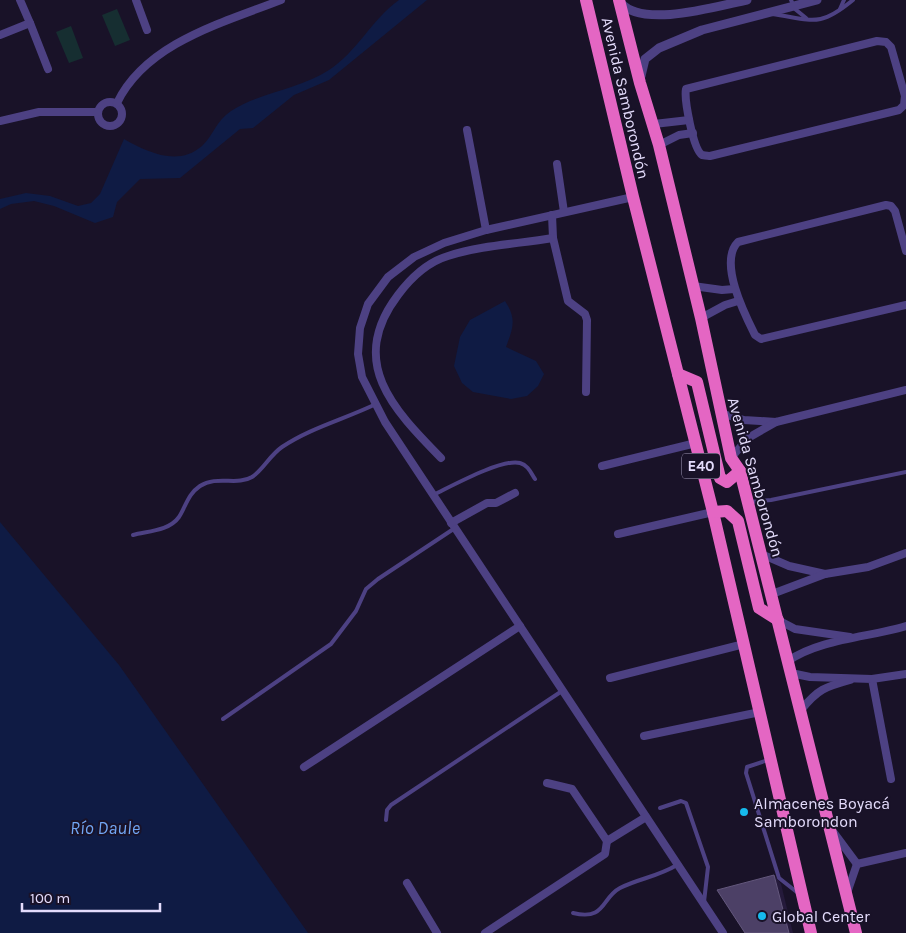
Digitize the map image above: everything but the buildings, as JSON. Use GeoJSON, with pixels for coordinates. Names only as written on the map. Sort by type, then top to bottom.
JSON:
{"type":"FeatureCollection","features":[{"type":"Feature","properties":{"kind":"highway","name":"Avenida Samborondón"},"geometry":{"type":"LineString","coordinates":[[586,0],[633,197],[713,512],[810,933]]}},
{"type":"Feature","properties":{"kind":"highway","name":"Avenida Samborondón"},"geometry":{"type":"LineString","coordinates":[[619,1],[640,83],[659,144],[701,318],[731,458],[740,471],[856,933]]}},
{"type":"Feature","properties":{"kind":"highway"},"geometry":{"type":"LineString","coordinates":[[678,374],[697,382],[720,478],[728,482],[740,471]]}},
{"type":"Feature","properties":{"kind":"highway"},"geometry":{"type":"LineString","coordinates":[[713,512],[726,510],[738,521],[759,608],[778,620]]}},
{"type":"Feature","properties":{"kind":"street"},"geometry":{"type":"LineString","coordinates":[[20,0],[48,69]]}},
{"type":"Feature","properties":{"kind":"street"},"geometry":{"type":"LineString","coordinates":[[136,0],[147,30]]}},
{"type":"Feature","properties":{"kind":"street"},"geometry":{"type":"LineString","coordinates":[[117,103],[122,91],[142,67],[159,55],[184,40],[281,0]]}},
{"type":"Feature","properties":{"kind":"street"},"geometry":{"type":"LineString","coordinates":[[619,1],[625,8],[633,12],[654,15],[694,11],[747,0]]}},
{"type":"Feature","properties":{"kind":"street"},"geometry":{"type":"LineString","coordinates":[[640,83],[641,68],[651,52],[702,30],[765,13],[792,3],[817,0]]}},
{"type":"Feature","properties":{"kind":"street"},"geometry":{"type":"LineString","coordinates":[[0,35],[30,23]]}},
{"type":"Feature","properties":{"kind":"street"},"geometry":{"type":"LineString","coordinates":[[877,41],[886,42],[891,47],[904,96],[904,105],[899,110],[710,156],[702,155],[698,150],[693,132],[685,94],[686,88],[692,85],[877,41]]}},
{"type":"Feature","properties":{"kind":"street"},"geometry":{"type":"LineString","coordinates":[[98,112],[104,124],[114,126],[118,124],[122,111],[117,103]]}},
{"type":"Feature","properties":{"kind":"street"},"geometry":{"type":"LineString","coordinates":[[98,112],[103,104],[117,103]]}},
{"type":"Feature","properties":{"kind":"street"},"geometry":{"type":"LineString","coordinates":[[0,121],[39,112],[98,112]]}},
{"type":"Feature","properties":{"kind":"street"},"geometry":{"type":"LineString","coordinates":[[654,124],[689,120]]}},
{"type":"Feature","properties":{"kind":"street"},"geometry":{"type":"LineString","coordinates":[[467,130],[486,230]]}},
{"type":"Feature","properties":{"kind":"street"},"geometry":{"type":"LineString","coordinates":[[659,144],[679,135],[693,132]]}},
{"type":"Feature","properties":{"kind":"street"},"geometry":{"type":"LineString","coordinates":[[557,164],[564,212]]}},
{"type":"Feature","properties":{"kind":"street"},"geometry":{"type":"LineString","coordinates":[[633,197],[486,230],[444,243],[414,257],[388,277],[368,304],[360,328],[358,354],[362,377],[376,404],[433,495],[723,933]]}},
{"type":"Feature","properties":{"kind":"street"},"geometry":{"type":"LineString","coordinates":[[906,252],[895,211],[891,206],[886,205],[738,242],[732,252],[734,289],[755,336],[761,339],[906,306]]}},
{"type":"Feature","properties":{"kind":"street"},"geometry":{"type":"LineString","coordinates":[[552,214],[554,238],[568,301],[584,314],[587,320],[586,392]]}},
{"type":"Feature","properties":{"kind":"street"},"geometry":{"type":"LineString","coordinates":[[441,458],[403,419],[379,376],[375,341],[380,322],[406,284],[428,266],[447,256],[493,246],[554,238]]}},
{"type":"Feature","properties":{"kind":"street"},"geometry":{"type":"LineString","coordinates":[[693,286],[722,290],[734,289]]}},
{"type":"Feature","properties":{"kind":"street"},"geometry":{"type":"LineString","coordinates":[[701,318],[725,304],[738,301]]}},
{"type":"Feature","properties":{"kind":"street"},"geometry":{"type":"LineString","coordinates":[[731,458],[748,438],[776,422],[906,390]]}},
{"type":"Feature","properties":{"kind":"street"},"geometry":{"type":"LineString","coordinates":[[720,413],[744,420],[776,422]]}},
{"type":"Feature","properties":{"kind":"street"},"geometry":{"type":"LineString","coordinates":[[602,466],[696,443]]}},
{"type":"Feature","properties":{"kind":"street"},"geometry":{"type":"LineString","coordinates":[[453,525],[487,503],[496,503],[515,493]]}},
{"type":"Feature","properties":{"kind":"street"},"geometry":{"type":"LineString","coordinates":[[618,534],[713,512]]}},
{"type":"Feature","properties":{"kind":"street"},"geometry":{"type":"LineString","coordinates":[[772,594],[825,574],[868,567],[906,553]]}},
{"type":"Feature","properties":{"kind":"street"},"geometry":{"type":"LineString","coordinates":[[761,554],[789,566],[825,574]]}},
{"type":"Feature","properties":{"kind":"street"},"geometry":{"type":"LineString","coordinates":[[778,620],[795,629],[857,638]]}},
{"type":"Feature","properties":{"kind":"street"},"geometry":{"type":"LineString","coordinates":[[304,767],[520,626]]}},
{"type":"Feature","properties":{"kind":"street"},"geometry":{"type":"LineString","coordinates":[[906,626],[799,653],[790,667],[810,677],[872,679],[906,674]]}},
{"type":"Feature","properties":{"kind":"street"},"geometry":{"type":"LineString","coordinates":[[610,678],[744,644]]}},
{"type":"Feature","properties":{"kind":"street"},"geometry":{"type":"LineString","coordinates":[[801,710],[813,694],[822,688],[855,679]]}},
{"type":"Feature","properties":{"kind":"street"},"geometry":{"type":"LineString","coordinates":[[872,679],[891,780]]}},
{"type":"Feature","properties":{"kind":"street"},"geometry":{"type":"LineString","coordinates":[[644,736],[760,712]]}},
{"type":"Feature","properties":{"kind":"street"},"geometry":{"type":"LineString","coordinates":[[485,933],[605,854],[607,841],[572,789],[547,783]]}},
{"type":"Feature","properties":{"kind":"street"},"geometry":{"type":"LineString","coordinates":[[607,841],[646,817]]}},
{"type":"Feature","properties":{"kind":"street"},"geometry":{"type":"LineString","coordinates":[[830,828],[857,864]]}},
{"type":"Feature","properties":{"kind":"street"},"geometry":{"type":"LineString","coordinates":[[857,864],[906,852]]}},
{"type":"Feature","properties":{"kind":"street"},"geometry":{"type":"LineString","coordinates":[[847,895],[857,864]]}},
{"type":"Feature","properties":{"kind":"street"},"geometry":{"type":"LineString","coordinates":[[408,883],[437,933]]}},
{"type":"Feature","properties":{"kind":"lane"},"geometry":{"type":"LineString","coordinates":[[838,13],[844,0]]}},
{"type":"Feature","properties":{"kind":"lane"},"geometry":{"type":"LineString","coordinates":[[765,13],[820,21],[838,13],[853,0]]}},
{"type":"Feature","properties":{"kind":"lane"},"geometry":{"type":"LineString","coordinates":[[792,3],[802,16],[811,20]]}},
{"type":"Feature","properties":{"kind":"lane"},"geometry":{"type":"LineString","coordinates":[[133,534],[167,527],[179,517],[188,498],[198,487],[208,481],[246,480],[252,477],[270,456],[294,440],[376,404]]}},
{"type":"Feature","properties":{"kind":"lane"},"geometry":{"type":"LineString","coordinates":[[433,495],[463,480],[507,463],[519,462],[524,465],[535,480]]}},
{"type":"Feature","properties":{"kind":"lane"},"geometry":{"type":"LineString","coordinates":[[748,502],[771,500],[906,472]]}},
{"type":"Feature","properties":{"kind":"lane"},"geometry":{"type":"LineString","coordinates":[[223,719],[331,644],[356,611],[366,589],[453,525]]}},
{"type":"Feature","properties":{"kind":"lane"},"geometry":{"type":"LineString","coordinates":[[386,820],[386,810],[391,805],[562,691]]}},
{"type":"Feature","properties":{"kind":"lane"},"geometry":{"type":"LineString","coordinates":[[770,760],[747,766],[746,773],[779,878],[802,897]]}},
{"type":"Feature","properties":{"kind":"lane"},"geometry":{"type":"LineString","coordinates":[[660,808],[681,801],[686,803],[708,867],[704,904]]}},
{"type":"Feature","properties":{"kind":"lane"},"geometry":{"type":"LineString","coordinates":[[573,913],[585,914],[598,911],[617,890],[660,875],[677,864]]}},
{"type":"Feature","properties":{"kind":"green space"},"geometry":{"type":"Polygon","coordinates":[[[117,9],[130,40],[115,46],[102,15],[117,9]]]}},
{"type":"Feature","properties":{"kind":"green space"},"geometry":{"type":"Polygon","coordinates":[[[71,26],[83,58],[69,63],[56,32],[71,26]]]}},
{"type":"Feature","properties":{"kind":"water"},"geometry":{"type":"Polygon","coordinates":[[[399,0],[427,0],[329,80],[294,95],[253,128],[240,129],[180,178],[140,179],[117,202],[113,217],[95,223],[54,206],[34,201],[11,204],[0,209],[0,199],[26,193],[50,196],[78,206],[91,203],[100,194],[124,139],[143,149],[163,155],[183,156],[193,152],[206,142],[222,119],[231,111],[255,99],[306,82],[339,63],[381,16],[399,0]]]}},
{"type":"Feature","properties":{"kind":"water"},"geometry":{"type":"Polygon","coordinates":[[[505,301],[509,307],[513,324],[506,347],[536,361],[544,374],[538,386],[527,396],[511,399],[473,392],[462,383],[454,366],[460,337],[470,320],[505,301]]]}},
{"type":"Feature","properties":{"kind":"water","name":"Río Daule"},"geometry":{"type":"Polygon","coordinates":[[[0,522],[119,665],[308,933],[0,933],[0,522]]]}},
{"type":"Feature","properties":{"kind":"place","name":"Almacenes Boyacá Samborondon"},"geometry":{"type":"Point","coordinates":[744,812]}},
{"type":"Feature","properties":{"kind":"place","name":"Global Center"},"geometry":{"type":"Point","coordinates":[762,916]}}]}
